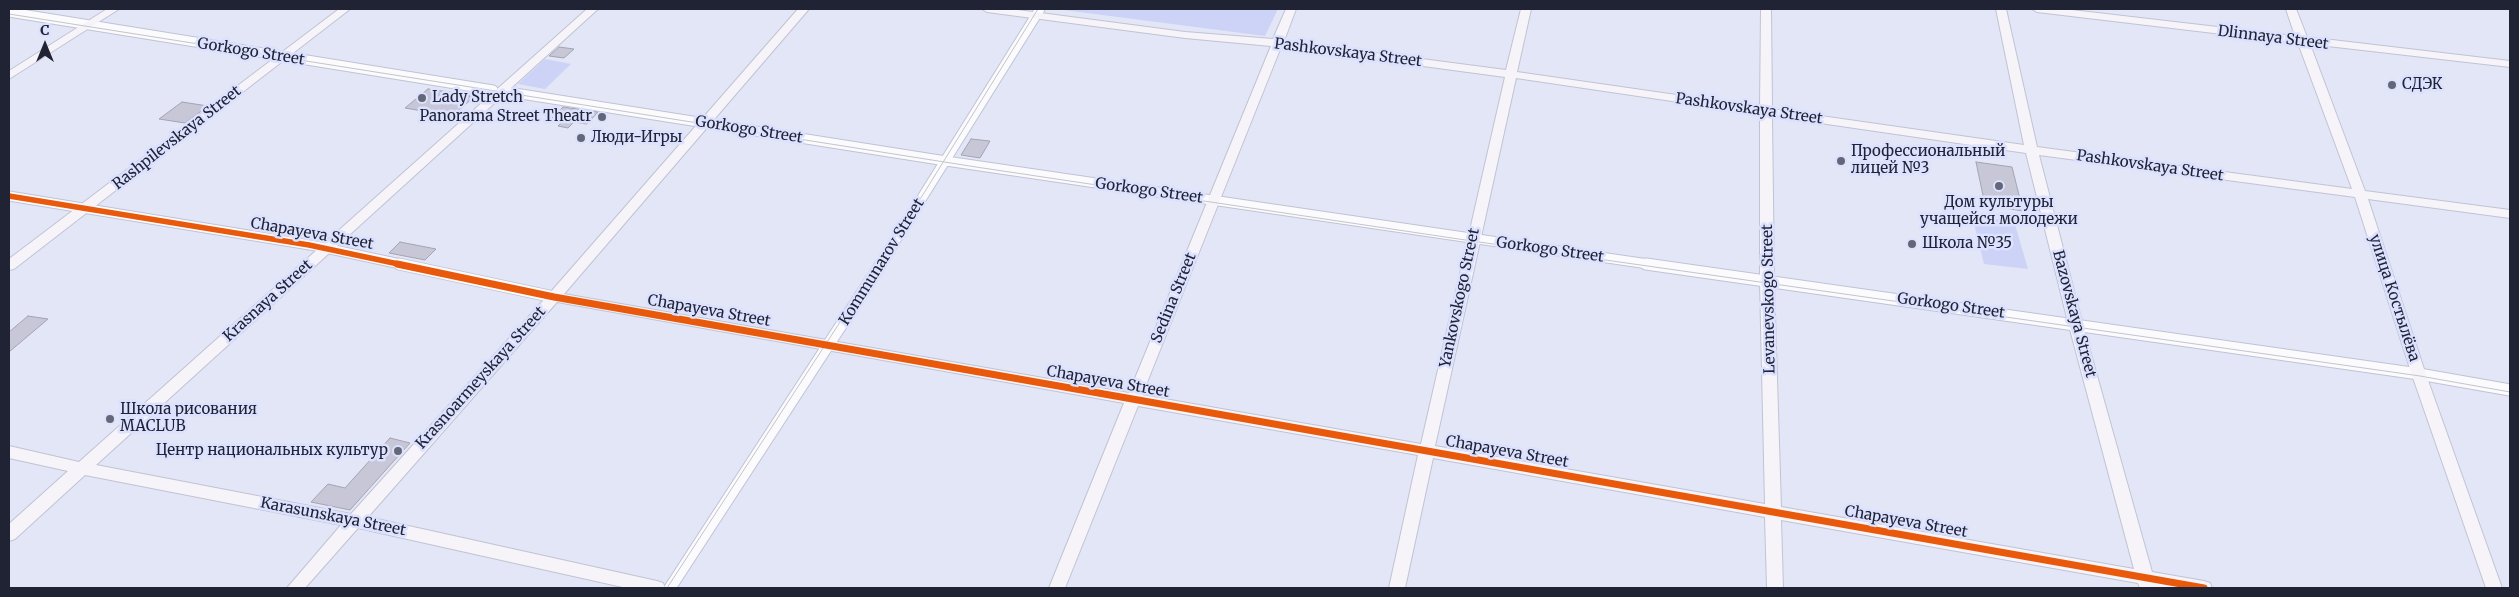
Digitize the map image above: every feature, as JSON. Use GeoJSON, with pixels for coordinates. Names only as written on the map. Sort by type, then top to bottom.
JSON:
{"type":"FeatureCollection","features":[{"type":"Feature","properties":{"kind":"main road"},"geometry":{"type":"LineString","coordinates":[[84,26],[114,9]]}},
{"type":"Feature","properties":{"kind":"street"},"geometry":{"type":"LineString","coordinates":[[9,76],[106,9]]}},
{"type":"Feature","properties":{"kind":"street","name":"Rashpilevskaya Street"},"geometry":{"type":"LineString","coordinates":[[9,266],[345,9]]}},
{"type":"Feature","properties":{"kind":"street","name":"Krasnaya Street"},"geometry":{"type":"LineString","coordinates":[[497,91],[585,9]]}},
{"type":"Feature","properties":{"kind":"street","name":"Krasnaya Street"},"geometry":{"type":"LineString","coordinates":[[9,522],[76,467],[497,91],[593,9]]}},
{"type":"Feature","properties":{"kind":"street","name":"Krasnoarmeyskaya Street"},"geometry":{"type":"LineString","coordinates":[[295,588],[707,123],[804,9]]}},
{"type":"Feature","properties":{"kind":"street","name":"Pashkovskaya Street"},"geometry":{"type":"LineString","coordinates":[[987,9],[1038,12],[1185,34],[1276,43],[1510,74],[2032,150],[2510,214]]}},
{"type":"Feature","properties":{"kind":"street","name":"Sedina Street"},"geometry":{"type":"LineString","coordinates":[[1057,588],[1291,9]]}},
{"type":"Feature","properties":{"kind":"street","name":"Yankovskogo Street"},"geometry":{"type":"LineString","coordinates":[[1397,588],[1473,239],[1526,9]]}},
{"type":"Feature","properties":{"kind":"street","name":"Levanevskogo Street"},"geometry":{"type":"LineString","coordinates":[[1766,9],[1767,280],[1775,588]]}},
{"type":"Feature","properties":{"kind":"street","name":"Bazovskaya Street"},"geometry":{"type":"LineString","coordinates":[[2001,9],[2032,150],[2075,324],[2147,583]]}},
{"type":"Feature","properties":{"kind":"street","name":"Dlinnaya Street"},"geometry":{"type":"LineString","coordinates":[[2037,9],[2303,42],[2510,64]]}},
{"type":"Feature","properties":{"kind":"street","name":"улица Костылёва"},"geometry":{"type":"LineString","coordinates":[[2291,9],[2360,194],[2419,374],[2494,588]]}},
{"type":"Feature","properties":{"kind":"street","name":"Gorkogo Street"},"geometry":{"type":"LineString","coordinates":[[9,12],[84,26],[946,161],[1473,239],[2419,374],[2510,390]]}},
{"type":"Feature","properties":{"kind":"street","name":"Kommunarov Street"},"geometry":{"type":"LineString","coordinates":[[670,588],[830,345],[1038,12]]}},
{"type":"Feature","properties":{"kind":"street"},"geometry":{"type":"LineString","coordinates":[[9,70],[84,26]]}},
{"type":"Feature","properties":{"kind":"street","name":"Chapayeva Street"},"geometry":{"type":"LineString","coordinates":[[9,196],[321,247],[554,297],[1774,511],[2147,583],[2204,588]]}},
{"type":"Feature","properties":{"kind":"street","name":"Karasunskaya Street"},"geometry":{"type":"LineString","coordinates":[[9,452],[76,467],[354,521],[657,588]]}},
{"type":"Feature","properties":{"kind":"street","name":"Krasnaya Street"},"geometry":{"type":"LineString","coordinates":[[9,534],[76,467]]}},
{"type":"Feature","properties":{"kind":"shaded area"},"geometry":{"type":"Polygon","coordinates":[[[1056,9],[1278,9],[1265,36],[1056,9]]]}},
{"type":"Feature","properties":{"kind":"shaded area"},"geometry":{"type":"Polygon","coordinates":[[[545,59],[571,64],[545,89],[518,84],[545,59]]]}},
{"type":"Feature","properties":{"kind":"shaded area"},"geometry":{"type":"Polygon","coordinates":[[[1972,216],[2014,221],[2028,269],[1984,264],[1972,216]]]}},
{"type":"Feature","properties":{"kind":"building"},"geometry":{"type":"Polygon","coordinates":[[[559,47],[574,49],[564,58],[549,56],[559,47]]]}},
{"type":"Feature","properties":{"kind":"building"},"geometry":{"type":"Polygon","coordinates":[[[428,89],[474,97],[452,116],[405,108],[428,89]]]}},
{"type":"Feature","properties":{"kind":"building"},"geometry":{"type":"Polygon","coordinates":[[[182,102],[208,106],[185,123],[159,119],[182,102]]]}},
{"type":"Feature","properties":{"kind":"building"},"geometry":{"type":"Polygon","coordinates":[[[563,107],[598,112],[587,124],[574,122],[568,128],[558,126],[563,121],[551,119],[563,107]]]}},
{"type":"Feature","properties":{"kind":"building"},"geometry":{"type":"Polygon","coordinates":[[[971,139],[990,141],[980,158],[961,155],[971,139]]]}},
{"type":"Feature","properties":{"kind":"building","name":"Дом культуры учащейся молодежи"},"geometry":{"type":"Polygon","coordinates":[[[1976,162],[2012,167],[2023,211],[1985,205],[1976,162]]]}},
{"type":"Feature","properties":{"kind":"building"},"geometry":{"type":"Polygon","coordinates":[[[400,242],[436,249],[425,260],[389,253],[400,242]]]}},
{"type":"Feature","properties":{"kind":"building"},"geometry":{"type":"Polygon","coordinates":[[[28,316],[48,319],[9,352],[9,332],[28,316]]]}},
{"type":"Feature","properties":{"kind":"building","name":"Центр национальных культур"},"geometry":{"type":"Polygon","coordinates":[[[390,438],[410,443],[350,510],[311,502],[328,484],[345,488],[390,438]]]}},
{"type":"Feature","properties":{"kind":"tram line"},"geometry":{"type":"LineString","coordinates":[[943,162],[1038,9]]}},
{"type":"Feature","properties":{"kind":"tram line"},"geometry":{"type":"LineString","coordinates":[[9,14],[943,162]]}},
{"type":"Feature","properties":{"kind":"tram line"},"geometry":{"type":"LineString","coordinates":[[667,588],[943,162]]}},
{"type":"Feature","properties":{"kind":"tram line"},"geometry":{"type":"LineString","coordinates":[[943,162],[1472,241],[2420,376],[2510,392]]}},
{"type":"Feature","properties":{"kind":"cycle path"},"geometry":{"type":"LineString","coordinates":[[9,196],[309,245],[554,297],[2204,588]]}},
{"type":"Feature","properties":{"kind":"place","name":"СДЭК"},"geometry":{"type":"Point","coordinates":[2392,85]}},
{"type":"Feature","properties":{"kind":"place","name":"Lady Stretch"},"geometry":{"type":"Point","coordinates":[422,98]}},
{"type":"Feature","properties":{"kind":"place","name":"Panorama Street Theatr"},"geometry":{"type":"Point","coordinates":[602,117]}},
{"type":"Feature","properties":{"kind":"place","name":"Люди-Игры"},"geometry":{"type":"Point","coordinates":[581,138]}},
{"type":"Feature","properties":{"kind":"place","name":"Профессиональный лицей №3"},"geometry":{"type":"Point","coordinates":[1841,161]}},
{"type":"Feature","properties":{"kind":"place","name":"Дом культуры учащейся молодежи"},"geometry":{"type":"Point","coordinates":[1999,186]}},
{"type":"Feature","properties":{"kind":"place","name":"Школа №35"},"geometry":{"type":"Point","coordinates":[1912,244]}},
{"type":"Feature","properties":{"kind":"place","name":"Школа рисования MACLUB"},"geometry":{"type":"Point","coordinates":[110,419]}},
{"type":"Feature","properties":{"kind":"place","name":"Центр национальных культур"},"geometry":{"type":"Point","coordinates":[398,451]}}]}
